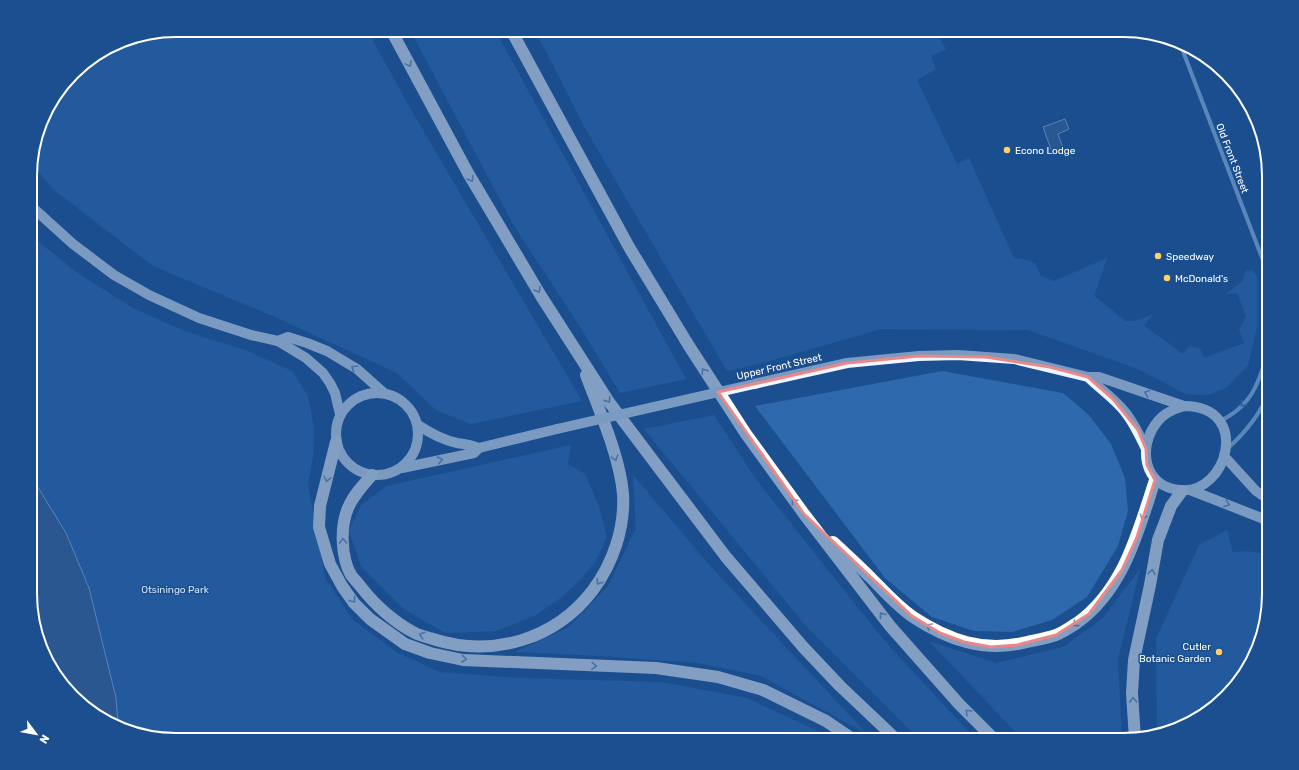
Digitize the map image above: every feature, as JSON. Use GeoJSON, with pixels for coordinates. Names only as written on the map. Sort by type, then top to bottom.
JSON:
{"type":"FeatureCollection","features":[{"type":"Feature","properties":{"kind":"highway"},"geometry":{"type":"LineString","coordinates":[[395,37],[468,173],[541,296],[609,402],[726,557],[804,648],[840,686],[890,733]]}},
{"type":"Feature","properties":{"kind":"highway"},"geometry":{"type":"LineString","coordinates":[[515,37],[605,203],[654,289],[719,394],[804,514],[890,626],[959,704],[988,733]]}},
{"type":"Feature","properties":{"kind":"highway"},"geometry":{"type":"LineString","coordinates":[[372,475],[359,490],[348,507],[343,532],[343,546],[351,574],[370,600],[401,624],[416,633],[449,644],[495,646],[516,642],[536,635],[555,625],[573,612],[587,598],[600,580],[612,558],[619,536],[622,517],[623,494],[620,474],[608,434],[579,355]]}},
{"type":"Feature","properties":{"kind":"highway"},"geometry":{"type":"LineString","coordinates":[[336,442],[320,506],[319,527],[330,564],[342,586],[354,603],[370,619],[405,644],[430,653],[463,660],[656,668],[718,677],[763,690],[826,721],[844,733]]}},
{"type":"Feature","properties":{"kind":"highway"},"geometry":{"type":"LineString","coordinates":[[804,514],[888,596],[912,616],[940,633],[964,642],[991,647],[1017,645],[1056,635],[1089,614],[1103,599],[1122,570],[1156,480]]}},
{"type":"Feature","properties":{"kind":"highway"},"geometry":{"type":"LineString","coordinates":[[1135,733],[1132,693],[1134,660],[1158,540],[1171,506],[1186,490]]}},
{"type":"Feature","properties":{"kind":"main road","name":"Upper Front Street"},"geometry":{"type":"LineString","coordinates":[[37,212],[72,244],[114,275],[149,295],[199,318],[278,341],[306,358],[323,373],[336,393],[340,414],[336,427],[336,442],[342,456],[355,469],[372,475],[387,475],[402,468],[474,453],[479,448],[557,429],[847,363],[919,356],[958,355],[1014,359],[1088,377],[1099,377],[1184,406],[1194,406],[1204,409],[1213,414],[1220,421]]}},
{"type":"Feature","properties":{"kind":"main road","name":"Upper Front Street"},"geometry":{"type":"LineString","coordinates":[[278,341],[288,338],[307,343],[327,351],[357,369],[384,393],[406,404],[418,425],[430,433],[456,443],[470,444],[479,448]]}},
{"type":"Feature","properties":{"kind":"main road","name":"Upper Front Street"},"geometry":{"type":"LineString","coordinates":[[1088,377],[1113,399],[1126,413],[1138,430],[1146,449]]}},
{"type":"Feature","properties":{"kind":"main road"},"geometry":{"type":"LineString","coordinates":[[340,414],[357,398],[370,393],[384,393]]}},
{"type":"Feature","properties":{"kind":"main road","name":"Upper Front Street"},"geometry":{"type":"LineString","coordinates":[[1156,480],[1147,465],[1146,449],[1150,433],[1158,421],[1169,412],[1184,406]]}},
{"type":"Feature","properties":{"kind":"main road"},"geometry":{"type":"LineString","coordinates":[[1186,490],[1200,486],[1212,478],[1220,466],[1225,453],[1225,434],[1220,421]]}},
{"type":"Feature","properties":{"kind":"main road"},"geometry":{"type":"LineString","coordinates":[[402,468],[411,459],[416,449],[419,436],[418,425]]}},
{"type":"Feature","properties":{"kind":"main road"},"geometry":{"type":"LineString","coordinates":[[1225,453],[1256,491],[1262,495]]}},
{"type":"Feature","properties":{"kind":"main road"},"geometry":{"type":"LineString","coordinates":[[1156,480],[1172,489],[1186,490],[1262,518]]}},
{"type":"Feature","properties":{"kind":"street","name":"Old Front Street"},"geometry":{"type":"LineString","coordinates":[[1183,52],[1262,258]]}},
{"type":"Feature","properties":{"kind":"street"},"geometry":{"type":"LineString","coordinates":[[1220,421],[1236,411],[1248,399],[1257,384],[1262,370]]}},
{"type":"Feature","properties":{"kind":"street"},"geometry":{"type":"LineString","coordinates":[[1225,453],[1250,426],[1262,407]]}},
{"type":"Feature","properties":{"kind":"highlighted area"},"geometry":{"type":"Polygon","coordinates":[[[919,356],[986,357],[1050,367],[1088,377],[1113,399],[1138,430],[1146,449],[1147,465],[1155,480],[1137,537],[1122,570],[1089,614],[1056,635],[1017,645],[991,647],[964,642],[940,633],[912,616],[804,514],[718,392],[847,363],[919,356]]]}},
{"type":"Feature","properties":{"kind":"green space"},"geometry":{"type":"Polygon","coordinates":[[[176,37],[371,37],[410,108],[582,401],[471,424],[436,410],[397,373],[273,316],[153,266],[54,190],[37,170],[38,158],[44,131],[60,99],[72,84],[99,60],[115,51],[131,44],[158,38],[176,37]]]}},
{"type":"Feature","properties":{"kind":"green space"},"geometry":{"type":"Polygon","coordinates":[[[414,37],[499,37],[686,379],[620,393],[582,330],[513,224],[414,37]]]}},
{"type":"Feature","properties":{"kind":"green space"},"geometry":{"type":"Polygon","coordinates":[[[539,37],[938,37],[946,49],[931,56],[936,69],[917,80],[957,164],[969,158],[1014,258],[1035,263],[1041,276],[1054,281],[1107,258],[1094,296],[1126,321],[1134,321],[1152,315],[1144,326],[1183,354],[1190,346],[1200,348],[1204,358],[1244,343],[1239,330],[1246,316],[1237,293],[1226,294],[1242,282],[1246,271],[1252,270],[1257,276],[1257,327],[1248,365],[1226,388],[1208,395],[1186,394],[1138,369],[1028,330],[881,329],[763,363],[727,371],[585,128],[539,37]]]}},
{"type":"Feature","properties":{"kind":"green space","name":"Otsiningo Park"},"geometry":{"type":"Polygon","coordinates":[[[37,241],[79,274],[133,308],[184,331],[245,350],[292,371],[308,396],[314,428],[313,456],[308,485],[325,578],[353,620],[398,653],[440,672],[518,678],[661,682],[747,698],[822,733],[176,733],[158,732],[140,728],[123,722],[91,704],[72,686],[60,671],[48,647],[38,612],[37,241]]]}},
{"type":"Feature","properties":{"kind":"green space"},"geometry":{"type":"Polygon","coordinates":[[[942,371],[1063,393],[1089,415],[1111,444],[1125,478],[1128,511],[1118,546],[1087,597],[1052,620],[1012,632],[974,631],[932,617],[885,578],[755,406],[942,371]]]}},
{"type":"Feature","properties":{"kind":"green space"},"geometry":{"type":"Polygon","coordinates":[[[714,415],[755,478],[882,638],[970,733],[913,733],[805,625],[644,429],[714,415]]]}},
{"type":"Feature","properties":{"kind":"green space"},"geometry":{"type":"Polygon","coordinates":[[[571,445],[568,464],[585,474],[599,507],[607,537],[596,561],[581,579],[562,597],[536,615],[496,631],[446,633],[405,610],[361,566],[349,531],[361,505],[387,486],[571,445]]]}},
{"type":"Feature","properties":{"kind":"green space"},"geometry":{"type":"Polygon","coordinates":[[[633,475],[712,568],[866,733],[761,676],[698,663],[515,652],[569,627],[608,586],[636,528],[633,475]]]}},
{"type":"Feature","properties":{"kind":"green space","name":"Cutler Botanic Garden"},"geometry":{"type":"Polygon","coordinates":[[[1227,530],[1233,553],[1247,551],[1262,554],[1262,603],[1255,639],[1248,655],[1233,679],[1215,698],[1200,710],[1184,719],[1168,726],[1157,728],[1156,639],[1199,545],[1227,530]]]}},
{"type":"Feature","properties":{"kind":"green space"},"geometry":{"type":"Polygon","coordinates":[[[1140,569],[1118,659],[1122,733],[1016,733],[929,641],[996,663],[1063,647],[1102,619],[1140,569]]]}},
{"type":"Feature","properties":{"kind":"shaded area"},"geometry":{"type":"Polygon","coordinates":[[[1065,119],[1069,129],[1058,134],[1064,151],[1053,155],[1043,127],[1065,119]]]}},
{"type":"Feature","properties":{"kind":"shaded area"},"geometry":{"type":"Polygon","coordinates":[[[37,486],[66,533],[89,588],[116,698],[118,719],[91,704],[72,686],[60,671],[48,647],[38,612],[37,486]]]}},
{"type":"Feature","properties":{"kind":"place","name":"Econo Lodge"},"geometry":{"type":"Point","coordinates":[1007,150]}},
{"type":"Feature","properties":{"kind":"place","name":"Speedway"},"geometry":{"type":"Point","coordinates":[1158,256]}},
{"type":"Feature","properties":{"kind":"place","name":"McDonald's"},"geometry":{"type":"Point","coordinates":[1167,278]}},
{"type":"Feature","properties":{"kind":"place","name":"Cutler Botanic Garden"},"geometry":{"type":"Point","coordinates":[1219,652]}}]}
